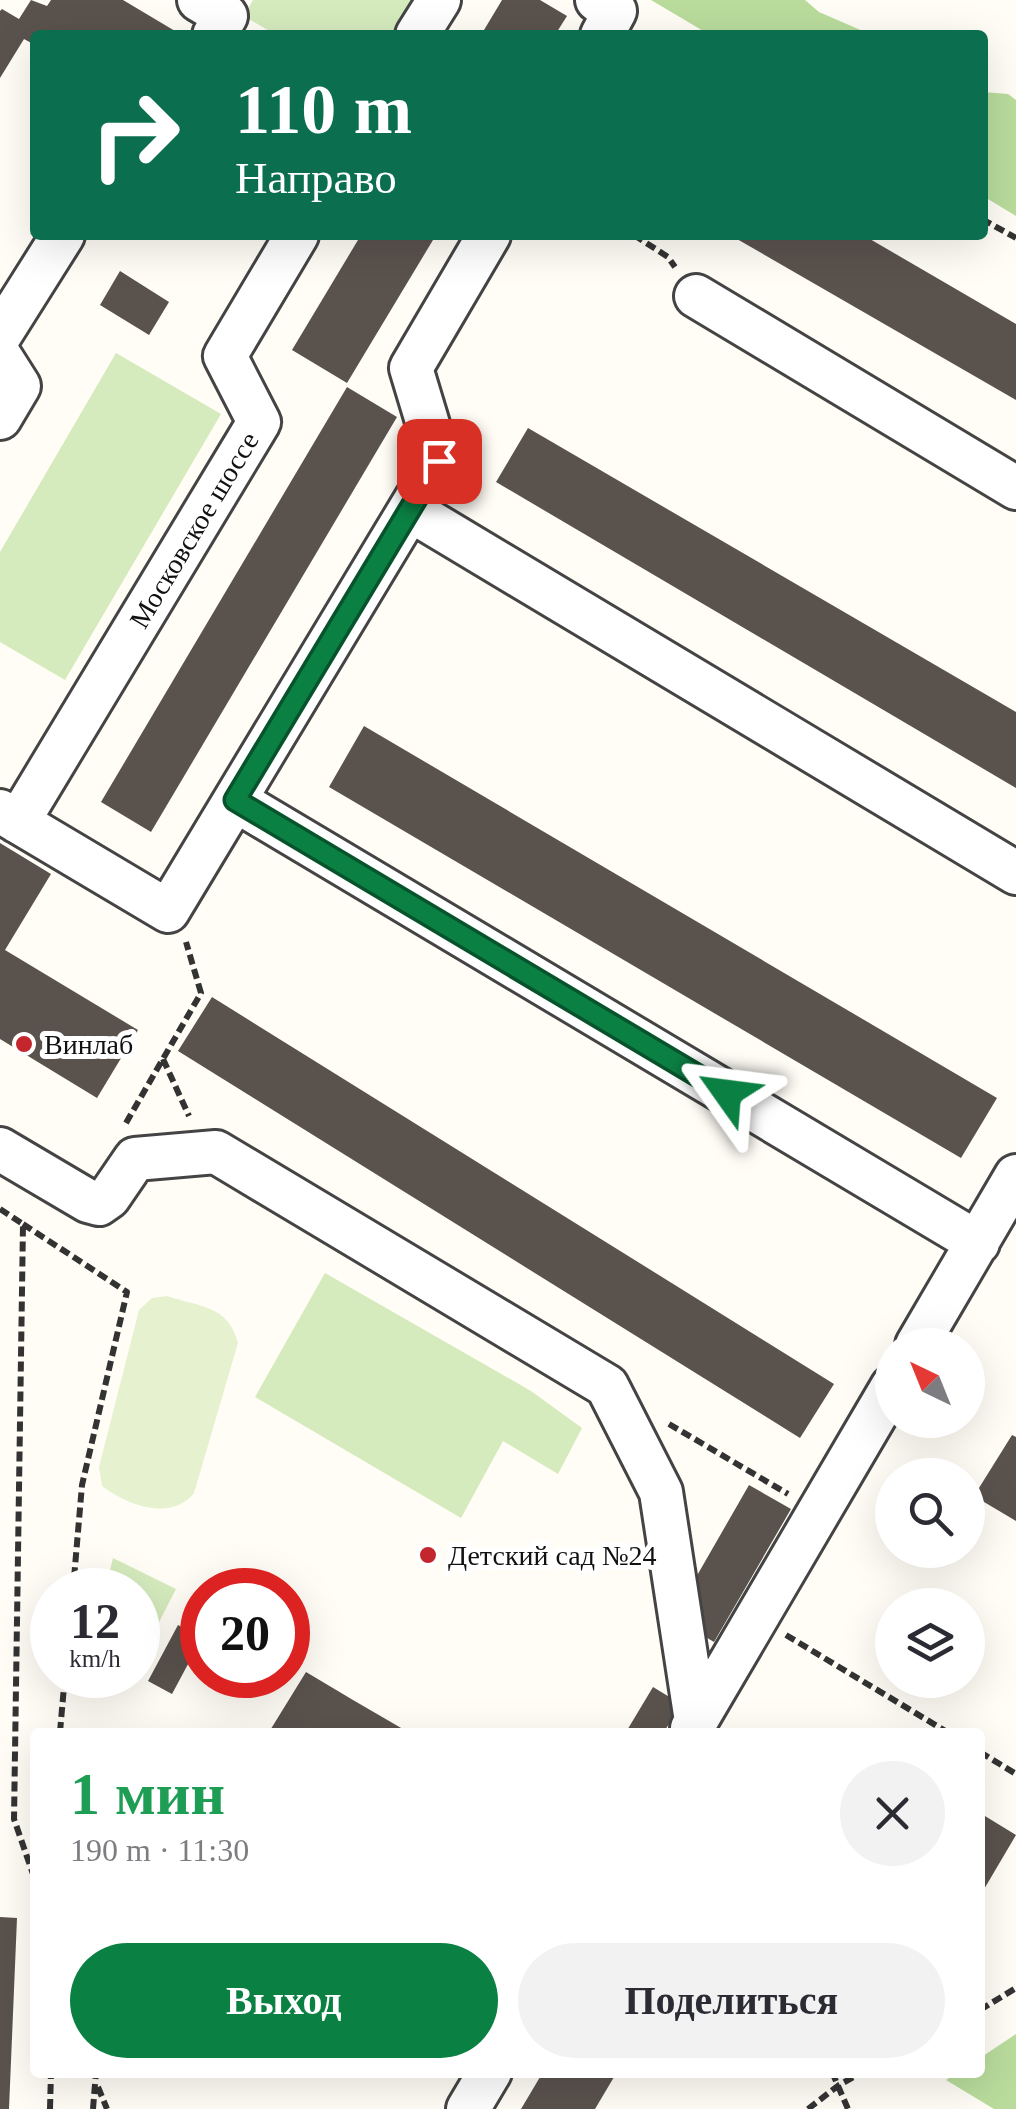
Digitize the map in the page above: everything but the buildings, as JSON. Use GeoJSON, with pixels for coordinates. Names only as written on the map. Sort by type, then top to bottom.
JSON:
{"type":"FeatureCollection","features":[{"type":"Feature","properties":{"kind":"street"},"geometry":{"type":"LineString","coordinates":[[199,0],[226,16],[217,30]]}},
{"type":"Feature","properties":{"kind":"street"},"geometry":{"type":"LineString","coordinates":[[421,30],[439,0]]}},
{"type":"Feature","properties":{"kind":"street"},"geometry":{"type":"LineString","coordinates":[[0,334],[60,240]]}},
{"type":"Feature","properties":{"kind":"street","name":"Московское шоссе"},"geometry":{"type":"LineString","coordinates":[[9,816],[259,422],[224,356],[294,240]]}},
{"type":"Feature","properties":{"kind":"street"},"geometry":{"type":"LineString","coordinates":[[9,816],[168,911],[439,461],[411,368],[486,240]]}},
{"type":"Feature","properties":{"kind":"street"},"geometry":{"type":"LineString","coordinates":[[696,296],[1016,488]]}},
{"type":"Feature","properties":{"kind":"street"},"geometry":{"type":"LineString","coordinates":[[0,356],[18,386],[0,418]]}},
{"type":"Feature","properties":{"kind":"street"},"geometry":{"type":"LineString","coordinates":[[410,510],[1016,873]]}},
{"type":"Feature","properties":{"kind":"street"},"geometry":{"type":"LineString","coordinates":[[235,800],[978,1243]]}},
{"type":"Feature","properties":{"kind":"street"},"geometry":{"type":"LineString","coordinates":[[0,1149],[99,1204],[110,1198],[135,1159],[216,1152],[607,1386],[661,1492],[693,1727]]}},
{"type":"Feature","properties":{"kind":"street"},"geometry":{"type":"LineString","coordinates":[[927,1328],[1016,1176]]}},
{"type":"Feature","properties":{"kind":"street"},"geometry":{"type":"LineString","coordinates":[[693,1727],[875,1416]]}},
{"type":"Feature","properties":{"kind":"street"},"geometry":{"type":"LineString","coordinates":[[468,2109],[486,2078]]}},
{"type":"Feature","properties":{"kind":"path"},"geometry":{"type":"LineString","coordinates":[[988,222],[1016,238]]}},
{"type":"Feature","properties":{"kind":"path"},"geometry":{"type":"LineString","coordinates":[[642,240],[668,257],[696,296]]}},
{"type":"Feature","properties":{"kind":"path"},"geometry":{"type":"LineString","coordinates":[[135,1159],[119,1135],[200,993],[182,932],[168,911]]}},
{"type":"Feature","properties":{"kind":"path"},"geometry":{"type":"LineString","coordinates":[[162,1058],[206,1153]]}},
{"type":"Feature","properties":{"kind":"path"},"geometry":{"type":"LineString","coordinates":[[0,1209],[127,1292],[82,1485],[74,1568]]}},
{"type":"Feature","properties":{"kind":"path"},"geometry":{"type":"LineString","coordinates":[[23,1224],[14,1819],[30,1865]]}},
{"type":"Feature","properties":{"kind":"path"},"geometry":{"type":"LineString","coordinates":[[657,1416],[819,1512]]}},
{"type":"Feature","properties":{"kind":"path"},"geometry":{"type":"LineString","coordinates":[[757,1617],[940,1728]]}},
{"type":"Feature","properties":{"kind":"path"},"geometry":{"type":"LineString","coordinates":[[60,1728],[63,1698]]}},
{"type":"Feature","properties":{"kind":"path"},"geometry":{"type":"LineString","coordinates":[[985,1755],[1016,1774]]}},
{"type":"Feature","properties":{"kind":"path"},"geometry":{"type":"LineString","coordinates":[[985,2007],[1016,1988]]}},
{"type":"Feature","properties":{"kind":"path"},"geometry":{"type":"LineString","coordinates":[[50,2109],[52,2078]]}},
{"type":"Feature","properties":{"kind":"path"},"geometry":{"type":"LineString","coordinates":[[94,2109],[96,2078]]}},
{"type":"Feature","properties":{"kind":"path"},"geometry":{"type":"LineString","coordinates":[[835,2078],[848,2109]]}},
{"type":"Feature","properties":{"kind":"path"},"geometry":{"type":"LineString","coordinates":[[808,2109],[851,2078]]}},
{"type":"Feature","properties":{"kind":"path"},"geometry":{"type":"LineString","coordinates":[[96,2082],[107,2109]]}},
{"type":"Feature","properties":{"kind":"green space"},"geometry":{"type":"Polygon","coordinates":[[[253,0],[424,0],[407,30],[268,30],[244,16],[253,0]]]}},
{"type":"Feature","properties":{"kind":"green space"},"geometry":{"type":"Polygon","coordinates":[[[651,0],[805,0],[819,12],[860,30],[702,30],[651,0]]]}},
{"type":"Feature","properties":{"kind":"green space"},"geometry":{"type":"Polygon","coordinates":[[[988,92],[1008,94],[1016,100],[1016,216],[988,199],[988,92]]]}},
{"type":"Feature","properties":{"kind":"green space"},"geometry":{"type":"Polygon","coordinates":[[[116,353],[221,414],[65,680],[0,642],[0,552],[116,353]]]}},
{"type":"Feature","properties":{"kind":"green space"},"geometry":{"type":"Polygon","coordinates":[[[325,1273],[531,1391],[582,1428],[558,1474],[503,1441],[461,1518],[255,1397],[325,1273]]]}},
{"type":"Feature","properties":{"kind":"green space"},"geometry":{"type":"Polygon","coordinates":[[[167,1296],[220,1314],[238,1343],[194,1493],[184,1502],[161,1509],[136,1504],[112,1493],[102,1486],[99,1467],[139,1310],[152,1298],[167,1296]]]}},
{"type":"Feature","properties":{"kind":"green space"},"geometry":{"type":"Polygon","coordinates":[[[113,1558],[133,1568],[110,1568],[113,1558]]]}},
{"type":"Feature","properties":{"kind":"green space"},"geometry":{"type":"Polygon","coordinates":[[[160,1581],[176,1589],[160,1620],[160,1581]]]}},
{"type":"Feature","properties":{"kind":"green space"},"geometry":{"type":"Polygon","coordinates":[[[1016,2034],[1016,2109],[994,2109],[946,2080],[985,2078],[985,2055],[1016,2034]]]}},
{"type":"Feature","properties":{"kind":"place","name":"Винлаб"},"geometry":{"type":"Point","coordinates":[24,1044]}},
{"type":"Feature","properties":{"kind":"place","name":"Детский сад №24"},"geometry":{"type":"Point","coordinates":[428,1555]}},
{"type":"Feature","properties":{"kind":"route"},"geometry":{"type":"LineString","coordinates":[[439,461],[235,800],[727,1093]]}}]}
